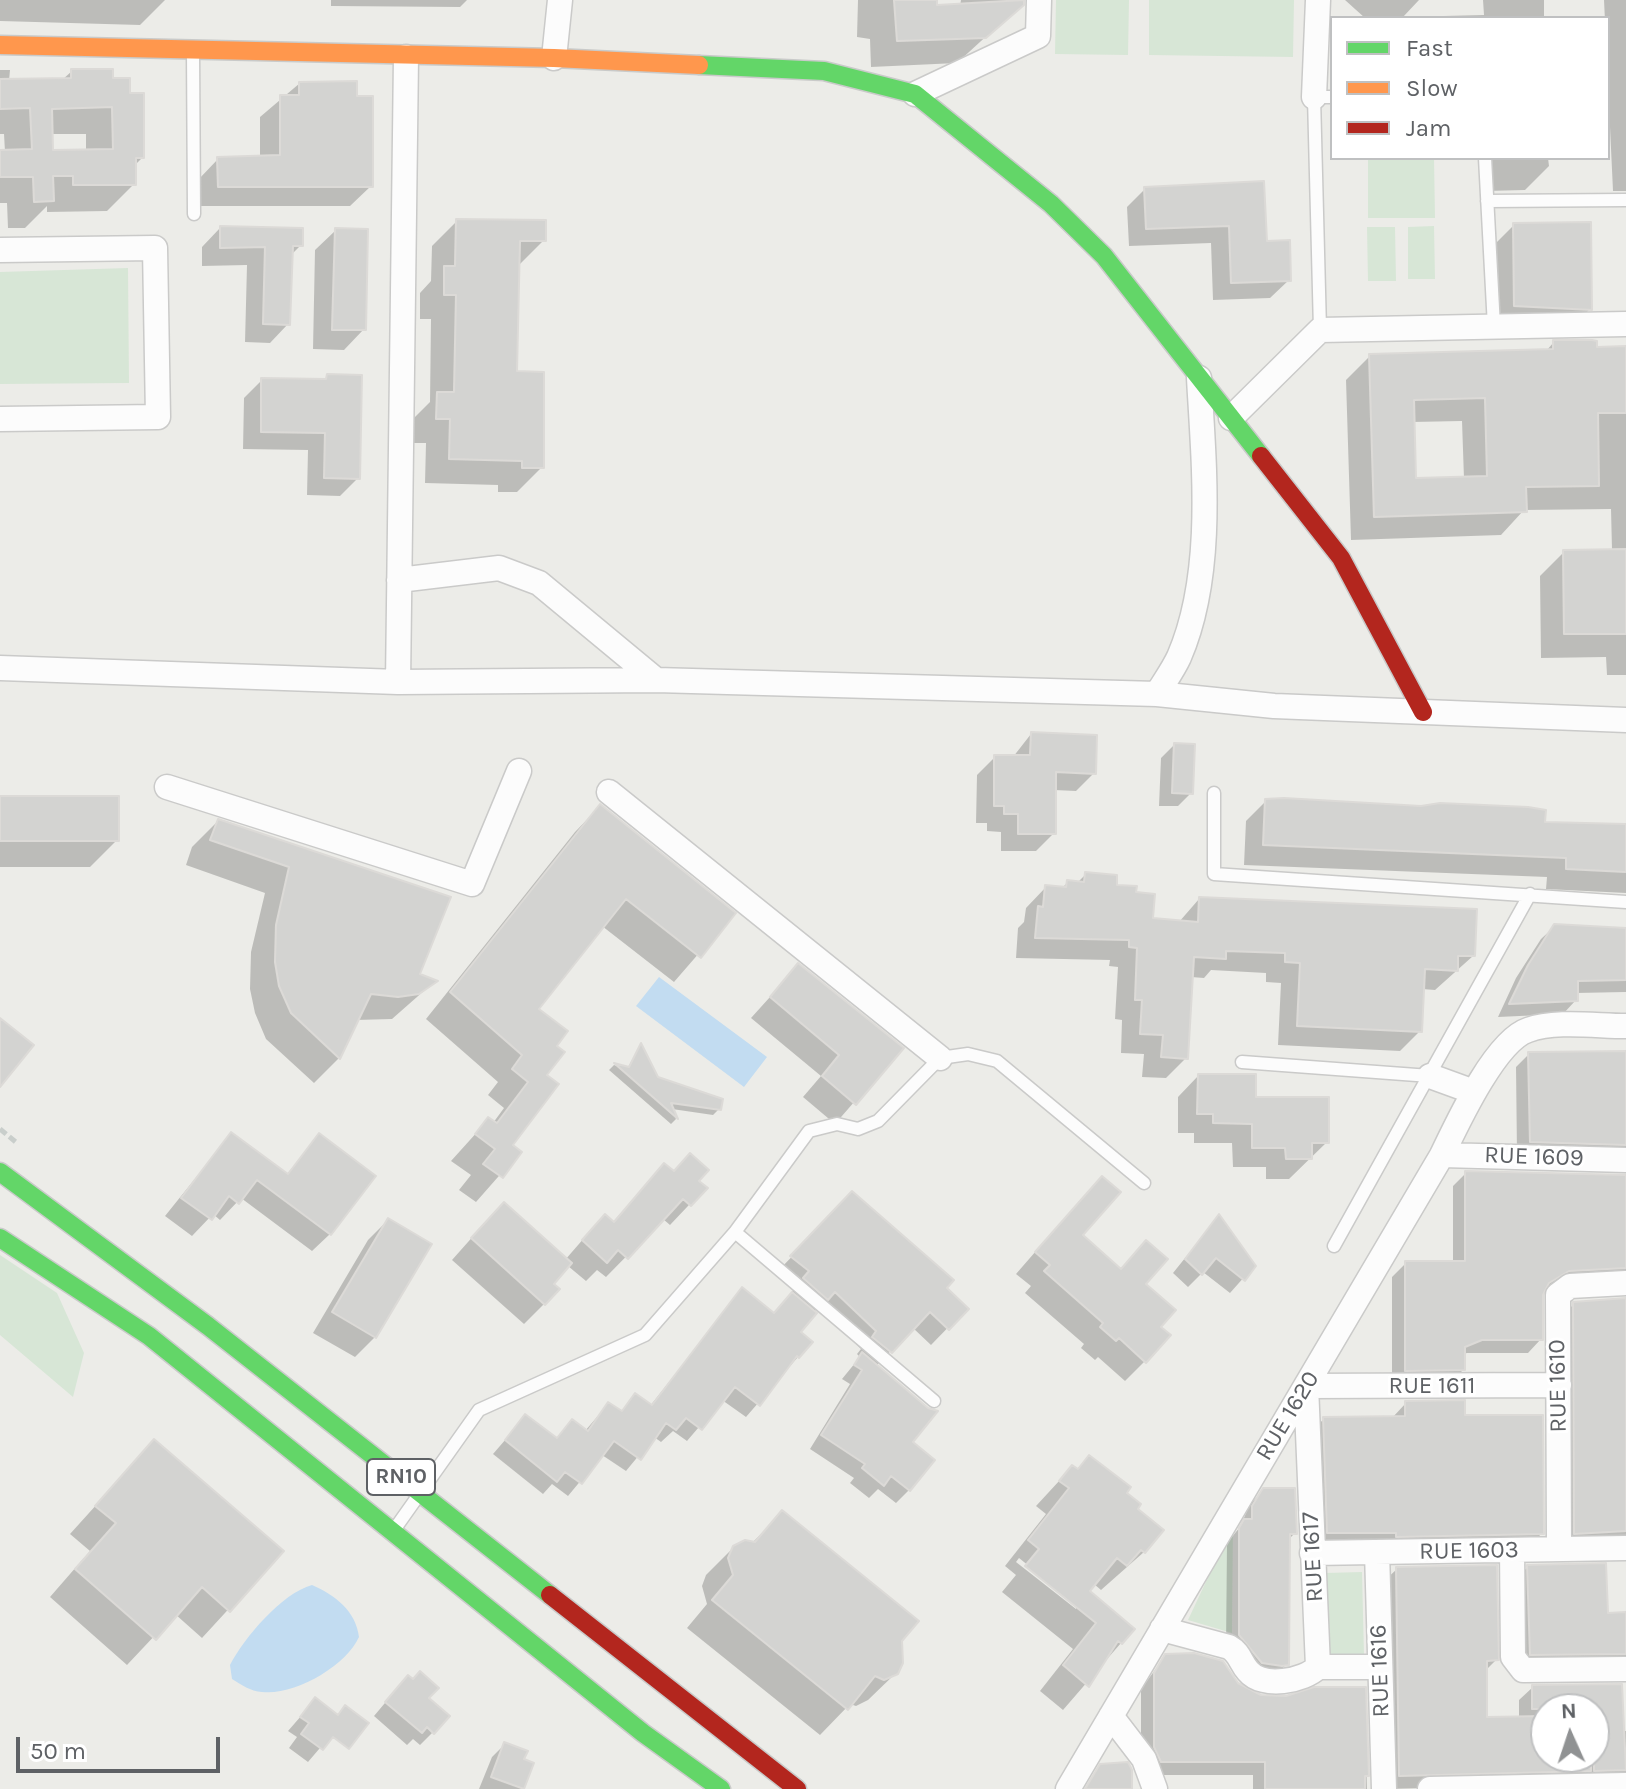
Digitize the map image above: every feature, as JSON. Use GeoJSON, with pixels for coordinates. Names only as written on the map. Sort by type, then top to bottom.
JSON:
{"type":"FeatureCollection","features":[{"type":"Feature","properties":{"kind":"main road"},"geometry":{"type":"LineString","coordinates":[[0,45],[406,57],[554,58],[824,71],[915,94],[1051,204],[1104,256],[1341,558],[1423,712]]}},
{"type":"Feature","properties":{"kind":"main road","name":"RN10"},"geometry":{"type":"LineString","coordinates":[[0,1172],[196,1317],[797,1789]]}},
{"type":"Feature","properties":{"kind":"main road","name":"RN10"},"geometry":{"type":"LineString","coordinates":[[0,1238],[149,1336],[643,1733],[721,1789]]}},
{"type":"Feature","properties":{"kind":"street"},"geometry":{"type":"LineString","coordinates":[[554,58],[560,0]]}},
{"type":"Feature","properties":{"kind":"street"},"geometry":{"type":"LineString","coordinates":[[915,94],[1038,36],[1039,0]]}},
{"type":"Feature","properties":{"kind":"street"},"geometry":{"type":"LineString","coordinates":[[1318,0],[1323,97]]}},
{"type":"Feature","properties":{"kind":"street"},"geometry":{"type":"LineString","coordinates":[[398,682],[406,57]]}},
{"type":"Feature","properties":{"kind":"street"},"geometry":{"type":"LineString","coordinates":[[0,250],[155,248],[158,417],[0,419]]}},
{"type":"Feature","properties":{"kind":"street"},"geometry":{"type":"LineString","coordinates":[[1231,418],[1320,330],[1626,324]]}},
{"type":"Feature","properties":{"kind":"street"},"geometry":{"type":"LineString","coordinates":[[1157,694],[1179,657],[1196,592],[1206,501],[1199,378]]}},
{"type":"Feature","properties":{"kind":"street"},"geometry":{"type":"LineString","coordinates":[[399,580],[499,568],[539,583],[656,680]]}},
{"type":"Feature","properties":{"kind":"street"},"geometry":{"type":"LineString","coordinates":[[0,668],[398,682],[656,680],[1157,694],[1274,706],[1626,720]]}},
{"type":"Feature","properties":{"kind":"street"},"geometry":{"type":"LineString","coordinates":[[167,787],[472,884],[519,771]]}},
{"type":"Feature","properties":{"kind":"street"},"geometry":{"type":"LineString","coordinates":[[609,792],[940,1058]]}},
{"type":"Feature","properties":{"kind":"street","name":"RUE 1620"},"geometry":{"type":"LineString","coordinates":[[1068,1789],[1442,1155],[1474,1092],[1508,1044],[1529,1029],[1546,1026],[1626,1026]]}},
{"type":"Feature","properties":{"kind":"street"},"geometry":{"type":"LineString","coordinates":[[1430,1076],[1474,1092]]}},
{"type":"Feature","properties":{"kind":"street","name":"RUE 1609"},"geometry":{"type":"LineString","coordinates":[[1442,1155],[1626,1160]]}},
{"type":"Feature","properties":{"kind":"street","name":"RUE 1610"},"geometry":{"type":"LineString","coordinates":[[1559,1548],[1557,1306],[1561,1289],[1626,1283]]}},
{"type":"Feature","properties":{"kind":"street","name":"RUE 1611"},"geometry":{"type":"LineString","coordinates":[[1306,1386],[1559,1385]]}},
{"type":"Feature","properties":{"kind":"street","name":"RUE 1617"},"geometry":{"type":"LineString","coordinates":[[1306,1386],[1318,1667]]}},
{"type":"Feature","properties":{"kind":"street","name":"RUE 1603"},"geometry":{"type":"LineString","coordinates":[[1312,1553],[1626,1548]]}},
{"type":"Feature","properties":{"kind":"street"},"geometry":{"type":"LineString","coordinates":[[1512,1550],[1513,1657],[1516,1665],[1523,1670],[1626,1669]]}},
{"type":"Feature","properties":{"kind":"street","name":"RUE 1616"},"geometry":{"type":"LineString","coordinates":[[1377,1552],[1384,1789]]}},
{"type":"Feature","properties":{"kind":"street"},"geometry":{"type":"LineString","coordinates":[[1162,1629],[1229,1647],[1237,1651],[1251,1674],[1258,1677],[1303,1678],[1318,1667],[1379,1667]]}},
{"type":"Feature","properties":{"kind":"street"},"geometry":{"type":"LineString","coordinates":[[1111,1716],[1144,1759],[1155,1789]]}},
{"type":"Feature","properties":{"kind":"street"},"geometry":{"type":"LineString","coordinates":[[1430,1789],[1626,1785]]}},
{"type":"Feature","properties":{"kind":"lane"},"geometry":{"type":"LineString","coordinates":[[193,51],[194,214]]}},
{"type":"Feature","properties":{"kind":"lane"},"geometry":{"type":"LineString","coordinates":[[1320,330],[1323,97]]}},
{"type":"Feature","properties":{"kind":"lane"},"geometry":{"type":"LineString","coordinates":[[1485,160],[1494,327]]}},
{"type":"Feature","properties":{"kind":"lane"},"geometry":{"type":"LineString","coordinates":[[1487,201],[1626,200]]}},
{"type":"Feature","properties":{"kind":"lane"},"geometry":{"type":"LineString","coordinates":[[1214,793],[1214,874],[1626,902]]}},
{"type":"Feature","properties":{"kind":"lane"},"geometry":{"type":"LineString","coordinates":[[1334,1246],[1530,894]]}},
{"type":"Feature","properties":{"kind":"lane"},"geometry":{"type":"LineString","coordinates":[[394,1531],[479,1410],[645,1335],[735,1232],[809,1131],[837,1124],[858,1129],[878,1121],[940,1058],[968,1054],[997,1061],[1144,1183]]}},
{"type":"Feature","properties":{"kind":"lane"},"geometry":{"type":"LineString","coordinates":[[1242,1062],[1430,1076]]}},
{"type":"Feature","properties":{"kind":"lane"},"geometry":{"type":"LineString","coordinates":[[735,1232],[934,1401]]}},
{"type":"Feature","properties":{"kind":"green space"},"geometry":{"type":"Polygon","coordinates":[[[1056,0],[1129,0],[1128,55],[1055,54],[1056,0]]]}},
{"type":"Feature","properties":{"kind":"green space"},"geometry":{"type":"Polygon","coordinates":[[[1149,0],[1294,0],[1293,57],[1149,55],[1149,0]]]}},
{"type":"Feature","properties":{"kind":"green space"},"geometry":{"type":"Polygon","coordinates":[[[1368,160],[1434,160],[1435,218],[1368,218],[1368,160]]]}},
{"type":"Feature","properties":{"kind":"green space"},"geometry":{"type":"Polygon","coordinates":[[[1434,226],[1435,279],[1408,279],[1408,227],[1434,226]]]}},
{"type":"Feature","properties":{"kind":"green space"},"geometry":{"type":"Polygon","coordinates":[[[1367,227],[1395,227],[1396,281],[1368,281],[1367,227]]]}},
{"type":"Feature","properties":{"kind":"green space"},"geometry":{"type":"Polygon","coordinates":[[[128,268],[129,383],[0,384],[0,272],[128,268]]]}},
{"type":"Feature","properties":{"kind":"green space"},"geometry":{"type":"Polygon","coordinates":[[[0,1255],[57,1293],[84,1353],[73,1397],[0,1335],[0,1255]]]}},
{"type":"Feature","properties":{"kind":"green space"},"geometry":{"type":"Polygon","coordinates":[[[1233,1524],[1232,1633],[1188,1620],[1233,1524]]]}},
{"type":"Feature","properties":{"kind":"green space"},"geometry":{"type":"Polygon","coordinates":[[[1362,1572],[1364,1656],[1327,1657],[1325,1573],[1362,1572]]]}},
{"type":"Feature","properties":{"kind":"water"},"geometry":{"type":"Polygon","coordinates":[[[659,977],[767,1057],[744,1087],[636,1006],[659,977]]]}},
{"type":"Feature","properties":{"kind":"water"},"geometry":{"type":"Polygon","coordinates":[[[312,1585],[336,1599],[354,1619],[359,1637],[352,1648],[318,1677],[289,1689],[258,1691],[232,1679],[230,1665],[254,1630],[288,1597],[312,1585]]]}},
{"type":"Feature","properties":{"kind":"building"},"geometry":{"type":"Polygon","coordinates":[[[894,0],[937,0],[937,5],[1024,0],[1024,5],[986,38],[897,41],[894,0]]]}},
{"type":"Feature","properties":{"kind":"building"},"geometry":{"type":"Polygon","coordinates":[[[71,69],[113,69],[113,78],[130,78],[130,93],[144,93],[144,158],[136,158],[136,185],[73,185],[73,176],[53,176],[54,201],[34,202],[33,177],[0,177],[0,150],[32,149],[30,108],[0,109],[0,79],[71,78],[71,69]],[[112,107],[52,109],[53,150],[113,149],[112,107]]]}},
{"type":"Feature","properties":{"kind":"building"},"geometry":{"type":"Polygon","coordinates":[[[357,81],[357,96],[373,96],[373,187],[218,187],[217,157],[280,155],[280,95],[299,95],[299,82],[357,81]]]}},
{"type":"Feature","properties":{"kind":"building"},"geometry":{"type":"Polygon","coordinates":[[[1264,181],[1267,241],[1290,240],[1291,281],[1231,283],[1229,226],[1146,229],[1144,187],[1264,181]]]}},
{"type":"Feature","properties":{"kind":"building"},"geometry":{"type":"Polygon","coordinates":[[[456,219],[546,220],[546,241],[520,241],[517,371],[544,372],[544,468],[522,468],[522,461],[449,459],[450,419],[436,419],[437,392],[454,392],[456,295],[444,295],[444,266],[455,266],[456,219]]]}},
{"type":"Feature","properties":{"kind":"building"},"geometry":{"type":"Polygon","coordinates":[[[1591,222],[1592,310],[1514,306],[1513,223],[1591,222]]]}},
{"type":"Feature","properties":{"kind":"building"},"geometry":{"type":"Polygon","coordinates":[[[220,226],[303,228],[303,246],[293,246],[290,325],[263,324],[265,247],[220,248],[220,226]]]}},
{"type":"Feature","properties":{"kind":"building"},"geometry":{"type":"Polygon","coordinates":[[[335,228],[368,229],[366,330],[332,330],[335,228]]]}},
{"type":"Feature","properties":{"kind":"building"},"geometry":{"type":"Polygon","coordinates":[[[1553,340],[1592,340],[1597,341],[1597,347],[1626,346],[1626,413],[1598,413],[1599,486],[1526,487],[1527,512],[1374,517],[1369,354],[1553,349],[1553,340]],[[1485,398],[1414,400],[1416,478],[1487,476],[1485,398]]]}},
{"type":"Feature","properties":{"kind":"building"},"geometry":{"type":"Polygon","coordinates":[[[327,374],[362,375],[360,479],[324,478],[325,433],[261,432],[261,378],[326,379],[327,374]]]}},
{"type":"Feature","properties":{"kind":"building"},"geometry":{"type":"Polygon","coordinates":[[[1626,549],[1626,634],[1564,634],[1563,550],[1626,549]]]}},
{"type":"Feature","properties":{"kind":"building"},"geometry":{"type":"Polygon","coordinates":[[[1031,732],[1097,735],[1096,774],[1056,772],[1056,834],[1018,834],[1018,814],[1004,814],[1004,806],[994,806],[994,755],[1030,755],[1031,732]]]}},
{"type":"Feature","properties":{"kind":"building"},"geometry":{"type":"Polygon","coordinates":[[[1174,743],[1195,744],[1193,794],[1172,793],[1174,743]]]}},
{"type":"Feature","properties":{"kind":"building"},"geometry":{"type":"Polygon","coordinates":[[[0,796],[119,796],[119,841],[0,841],[0,796]]]}},
{"type":"Feature","properties":{"kind":"building"},"geometry":{"type":"Polygon","coordinates":[[[1265,799],[1421,806],[1440,803],[1528,807],[1546,810],[1545,822],[1626,824],[1626,872],[1566,869],[1566,858],[1263,845],[1265,799]]]}},
{"type":"Feature","properties":{"kind":"building"},"geometry":{"type":"Polygon","coordinates":[[[600,804],[736,913],[701,958],[626,899],[539,1009],[568,1031],[557,1046],[565,1052],[547,1075],[559,1084],[513,1145],[522,1152],[503,1178],[483,1164],[495,1149],[475,1134],[488,1117],[497,1123],[528,1082],[512,1069],[522,1055],[450,992],[600,804]]]}},
{"type":"Feature","properties":{"kind":"building"},"geometry":{"type":"Polygon","coordinates":[[[218,819],[451,897],[420,974],[438,981],[419,994],[398,997],[371,994],[340,1059],[291,1013],[279,986],[275,962],[276,925],[289,867],[210,840],[218,819]]]}},
{"type":"Feature","properties":{"kind":"building"},"geometry":{"type":"Polygon","coordinates":[[[1085,872],[1117,875],[1117,885],[1137,886],[1136,892],[1155,894],[1153,918],[1198,922],[1199,897],[1477,909],[1475,956],[1458,956],[1458,971],[1425,969],[1422,1032],[1297,1026],[1300,963],[1285,962],[1285,953],[1226,951],[1226,959],[1194,957],[1188,1059],[1161,1057],[1163,1035],[1140,1034],[1142,1000],[1135,1000],[1137,948],[1129,947],[1129,940],[1035,938],[1038,906],[1043,907],[1045,885],[1066,887],[1067,880],[1084,882],[1085,872]]]}},
{"type":"Feature","properties":{"kind":"building"},"geometry":{"type":"Polygon","coordinates":[[[1554,924],[1626,928],[1626,980],[1578,981],[1578,1001],[1509,1004],[1528,965],[1554,924]]]}},
{"type":"Feature","properties":{"kind":"building"},"geometry":{"type":"Polygon","coordinates":[[[798,963],[904,1048],[856,1105],[822,1076],[839,1055],[770,997],[798,963]]]}},
{"type":"Feature","properties":{"kind":"building"},"geometry":{"type":"Polygon","coordinates":[[[0,1018],[34,1045],[0,1087],[0,1018]]]}},
{"type":"Feature","properties":{"kind":"building"},"geometry":{"type":"Polygon","coordinates":[[[641,1043],[658,1077],[723,1099],[721,1110],[671,1103],[678,1119],[614,1063],[629,1067],[641,1043]]]}},
{"type":"Feature","properties":{"kind":"building"},"geometry":{"type":"Polygon","coordinates":[[[1626,1051],[1626,1145],[1530,1142],[1528,1052],[1626,1051]]]}},
{"type":"Feature","properties":{"kind":"building"},"geometry":{"type":"Polygon","coordinates":[[[1198,1074],[1256,1074],[1256,1097],[1329,1097],[1329,1143],[1312,1143],[1312,1159],[1286,1159],[1285,1148],[1252,1148],[1252,1124],[1213,1123],[1213,1114],[1197,1114],[1198,1074]]]}},
{"type":"Feature","properties":{"kind":"building"},"geometry":{"type":"Polygon","coordinates":[[[231,1132],[288,1174],[319,1133],[376,1176],[331,1235],[257,1180],[239,1204],[229,1196],[212,1220],[181,1198],[231,1132]]]}},
{"type":"Feature","properties":{"kind":"building"},"geometry":{"type":"Polygon","coordinates":[[[690,1153],[709,1170],[699,1181],[708,1188],[691,1206],[683,1199],[628,1259],[618,1250],[607,1263],[582,1240],[605,1214],[614,1222],[664,1163],[674,1171],[690,1153]]]}},
{"type":"Feature","properties":{"kind":"building"},"geometry":{"type":"Polygon","coordinates":[[[1465,1171],[1626,1175],[1626,1268],[1569,1271],[1549,1283],[1543,1295],[1543,1340],[1482,1340],[1465,1347],[1465,1370],[1405,1371],[1405,1261],[1465,1261],[1465,1171]]]}},
{"type":"Feature","properties":{"kind":"building"},"geometry":{"type":"Polygon","coordinates":[[[1102,1176],[1121,1192],[1083,1235],[1121,1269],[1146,1240],[1168,1259],[1146,1284],[1176,1310],[1161,1327],[1171,1335],[1146,1363],[1119,1338],[1116,1341],[1100,1327],[1103,1323],[1044,1271],[1050,1265],[1035,1252],[1102,1176]]]}},
{"type":"Feature","properties":{"kind":"building"},"geometry":{"type":"Polygon","coordinates":[[[852,1191],[954,1280],[947,1288],[969,1309],[949,1330],[930,1312],[892,1353],[872,1337],[876,1331],[835,1292],[828,1300],[803,1278],[809,1271],[790,1256],[852,1191]]]}},
{"type":"Feature","properties":{"kind":"building"},"geometry":{"type":"Polygon","coordinates":[[[504,1202],[572,1263],[554,1284],[560,1289],[545,1305],[471,1238],[504,1202]]]}},
{"type":"Feature","properties":{"kind":"building"},"geometry":{"type":"Polygon","coordinates":[[[1219,1214],[1256,1266],[1245,1281],[1216,1258],[1202,1275],[1185,1259],[1219,1214]]]}},
{"type":"Feature","properties":{"kind":"building"},"geometry":{"type":"Polygon","coordinates":[[[388,1218],[432,1244],[376,1338],[332,1312],[388,1218]]]}},
{"type":"Feature","properties":{"kind":"building"},"geometry":{"type":"Polygon","coordinates":[[[742,1287],[774,1313],[792,1292],[817,1313],[801,1332],[813,1342],[799,1358],[797,1356],[760,1406],[735,1387],[702,1430],[686,1418],[676,1430],[666,1423],[641,1460],[614,1441],[582,1484],[565,1472],[557,1482],[505,1440],[525,1414],[557,1438],[572,1419],[588,1431],[608,1402],[622,1411],[635,1393],[652,1405],[742,1287]]]}},
{"type":"Feature","properties":{"kind":"building"},"geometry":{"type":"Polygon","coordinates":[[[1626,1298],[1626,1531],[1574,1534],[1573,1302],[1626,1298]]]}},
{"type":"Feature","properties":{"kind":"building"},"geometry":{"type":"Polygon","coordinates":[[[862,1352],[928,1408],[938,1411],[913,1442],[935,1460],[910,1491],[891,1476],[884,1486],[862,1468],[865,1464],[821,1435],[862,1370],[854,1365],[862,1352]]]}},
{"type":"Feature","properties":{"kind":"building"},"geometry":{"type":"Polygon","coordinates":[[[1465,1400],[1465,1415],[1543,1415],[1544,1534],[1396,1537],[1396,1533],[1327,1533],[1323,1417],[1405,1416],[1405,1401],[1465,1400]]]}},
{"type":"Feature","properties":{"kind":"building"},"geometry":{"type":"Polygon","coordinates":[[[154,1439],[284,1551],[230,1612],[202,1587],[156,1640],[75,1569],[116,1523],[95,1506],[154,1439]]]}},
{"type":"Feature","properties":{"kind":"building"},"geometry":{"type":"Polygon","coordinates":[[[1089,1455],[1131,1487],[1127,1493],[1141,1504],[1138,1509],[1164,1530],[1145,1553],[1141,1550],[1127,1566],[1117,1558],[1090,1591],[1135,1629],[1122,1644],[1118,1641],[1089,1687],[1063,1665],[1096,1623],[1025,1566],[1039,1549],[1028,1540],[1069,1488],[1059,1481],[1072,1465],[1078,1469],[1089,1455]]]}},
{"type":"Feature","properties":{"kind":"building"},"geometry":{"type":"Polygon","coordinates":[[[1263,1488],[1295,1488],[1297,1534],[1290,1534],[1289,1665],[1282,1666],[1262,1663],[1239,1635],[1239,1528],[1244,1519],[1252,1519],[1252,1506],[1263,1488]]]}},
{"type":"Feature","properties":{"kind":"building"},"geometry":{"type":"Polygon","coordinates":[[[782,1510],[919,1621],[902,1641],[903,1663],[898,1674],[884,1680],[875,1676],[848,1710],[712,1600],[733,1575],[728,1558],[733,1546],[745,1540],[755,1542],[782,1510]]]}},
{"type":"Feature","properties":{"kind":"building"},"geometry":{"type":"Polygon","coordinates":[[[1606,1563],[1608,1613],[1626,1612],[1626,1654],[1530,1655],[1527,1565],[1606,1563]]]}},
{"type":"Feature","properties":{"kind":"building"},"geometry":{"type":"Polygon","coordinates":[[[1497,1565],[1499,1660],[1487,1661],[1487,1717],[1530,1716],[1530,1773],[1399,1776],[1396,1567],[1497,1565]]]}},
{"type":"Feature","properties":{"kind":"building"},"geometry":{"type":"Polygon","coordinates":[[[1194,1653],[1223,1661],[1238,1683],[1261,1695],[1286,1696],[1314,1687],[1366,1687],[1369,1776],[1365,1776],[1365,1789],[1265,1789],[1265,1762],[1161,1762],[1154,1747],[1154,1673],[1165,1654],[1194,1653]]]}},
{"type":"Feature","properties":{"kind":"building"},"geometry":{"type":"Polygon","coordinates":[[[420,1671],[439,1688],[429,1698],[450,1716],[434,1734],[427,1727],[422,1733],[385,1702],[408,1675],[413,1679],[420,1671]]]}},
{"type":"Feature","properties":{"kind":"building"},"geometry":{"type":"Polygon","coordinates":[[[1622,1684],[1626,1770],[1610,1770],[1610,1693],[1532,1693],[1532,1685],[1622,1684]]]}},
{"type":"Feature","properties":{"kind":"building"},"geometry":{"type":"Polygon","coordinates":[[[315,1697],[338,1715],[345,1705],[369,1723],[349,1749],[333,1737],[323,1750],[301,1734],[309,1723],[300,1717],[315,1697]]]}},
{"type":"Feature","properties":{"kind":"building"},"geometry":{"type":"Polygon","coordinates":[[[504,1742],[528,1751],[524,1759],[534,1763],[524,1789],[491,1777],[504,1742]]]}},
{"type":"Feature","properties":{"kind":"building"},"geometry":{"type":"Polygon","coordinates":[[[1128,1762],[1132,1770],[1132,1789],[1085,1789],[1100,1764],[1128,1762]]]}},
{"type":"Feature","properties":{"kind":"traffic: fast"},"geometry":{"type":"LineString","coordinates":[[699,65],[824,71],[915,94],[1051,204],[1104,256],[1261,456]]}},
{"type":"Feature","properties":{"kind":"traffic: fast"},"geometry":{"type":"LineString","coordinates":[[0,1172],[208,1326],[550,1595]]}},
{"type":"Feature","properties":{"kind":"traffic: fast"},"geometry":{"type":"LineString","coordinates":[[0,1238],[149,1336],[643,1733],[721,1789]]}},
{"type":"Feature","properties":{"kind":"traffic: slow"},"geometry":{"type":"LineString","coordinates":[[0,45],[554,58],[699,65]]}},
{"type":"Feature","properties":{"kind":"traffic: jam"},"geometry":{"type":"LineString","coordinates":[[1261,456],[1341,558],[1423,712]]}},
{"type":"Feature","properties":{"kind":"traffic: jam"},"geometry":{"type":"LineString","coordinates":[[550,1595],[797,1789]]}}]}
